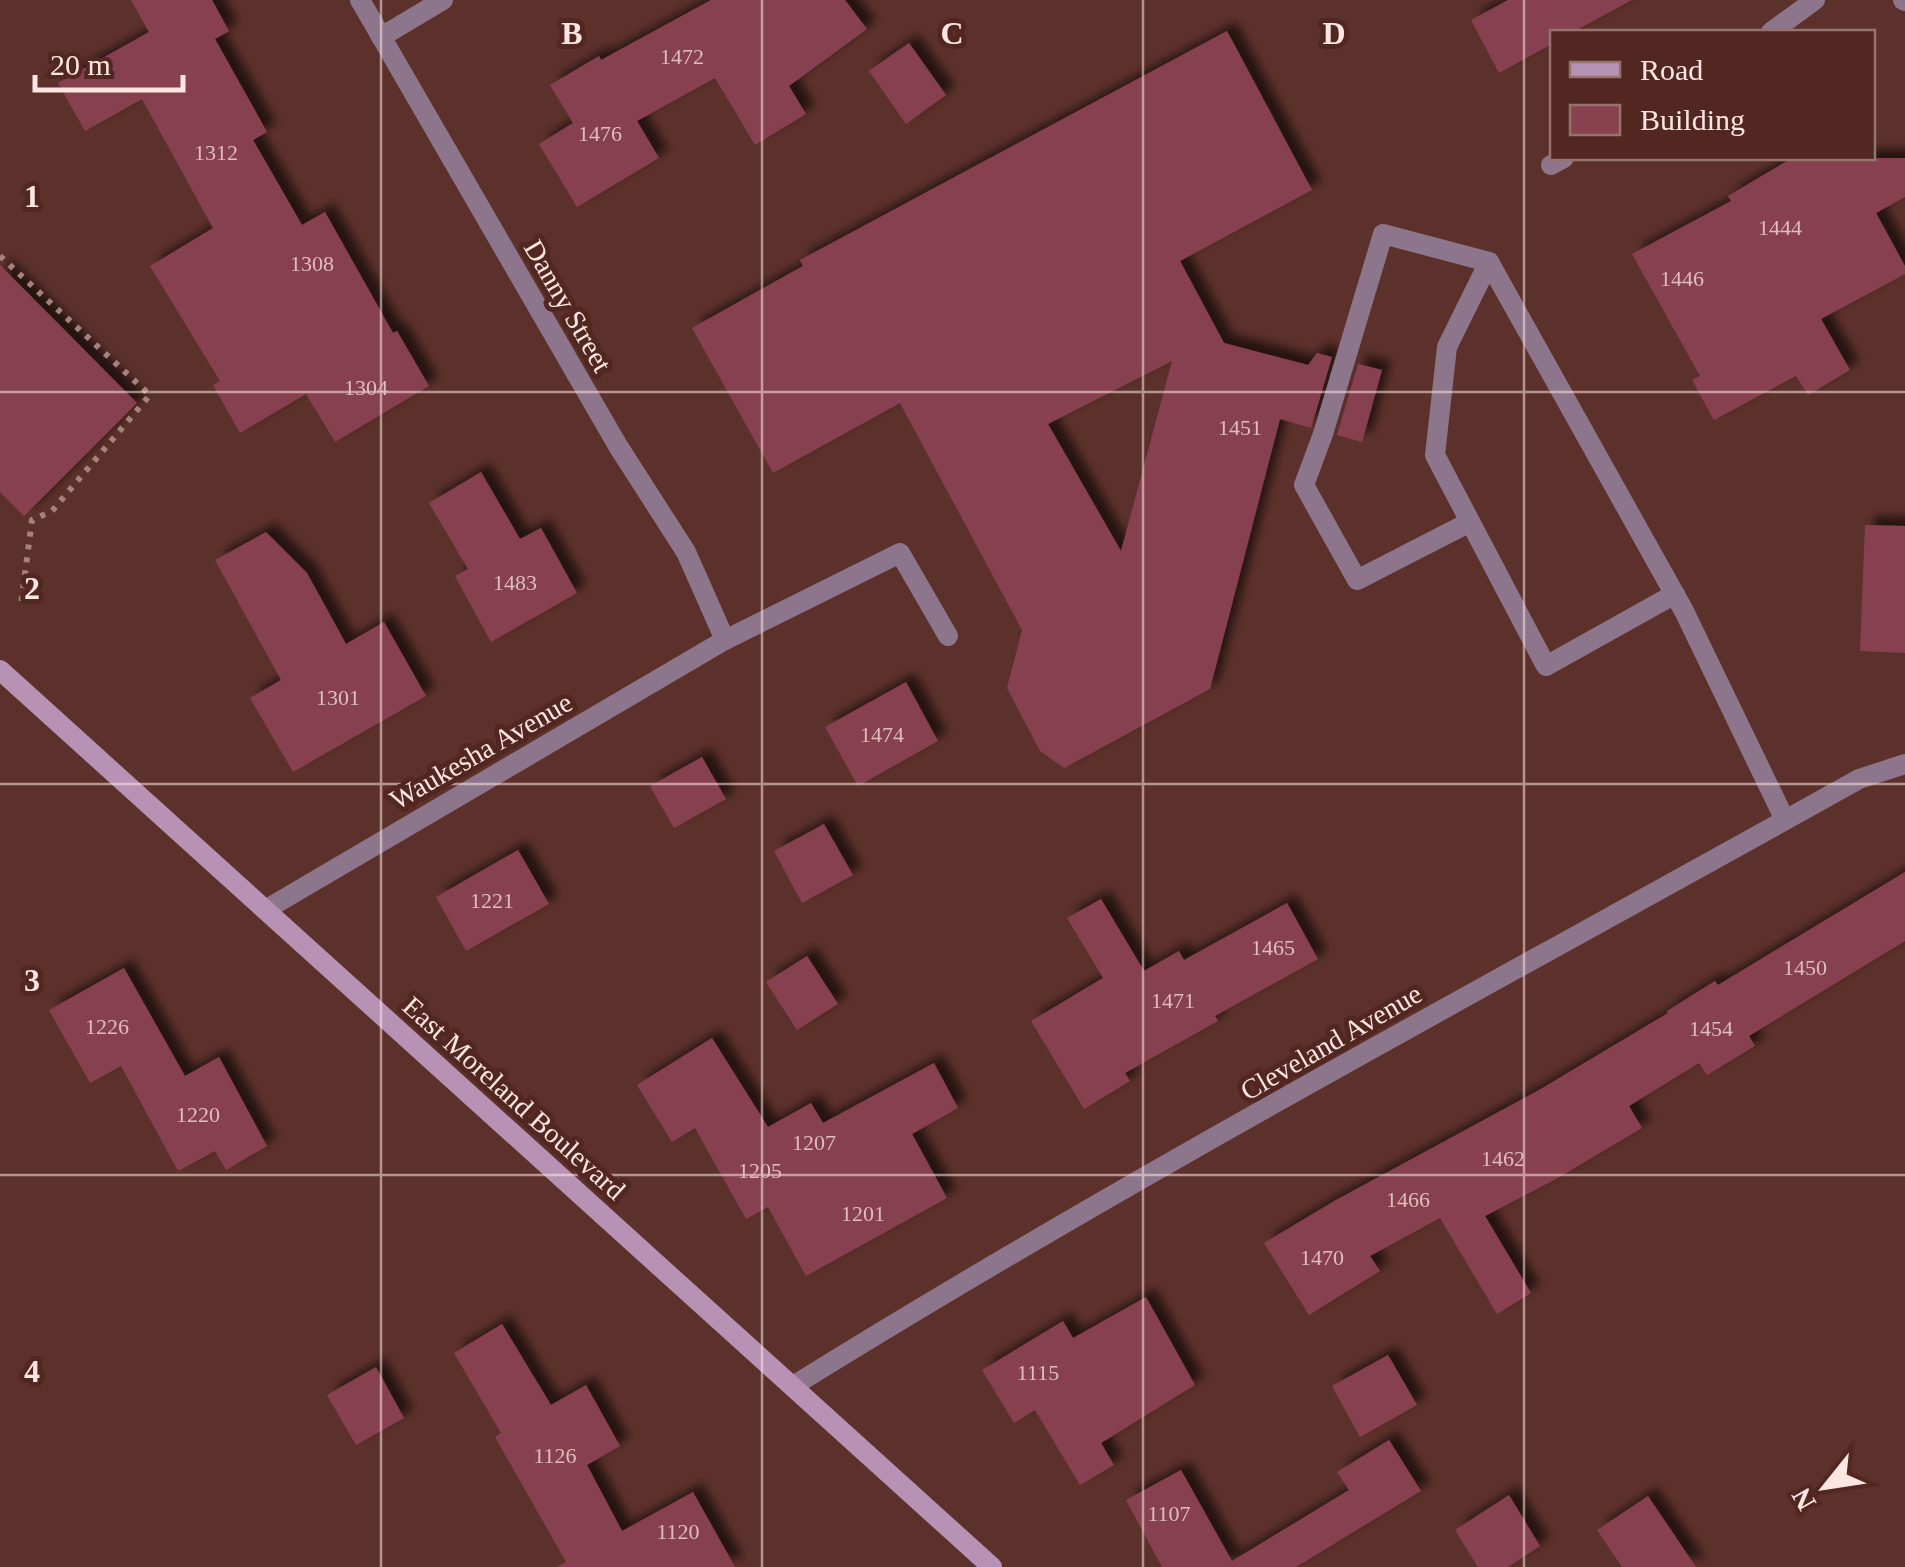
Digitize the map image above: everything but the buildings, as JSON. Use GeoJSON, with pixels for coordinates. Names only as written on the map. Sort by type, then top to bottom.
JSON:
{"type":"FeatureCollection","features":[{"type":"Feature","properties":{"kind":"main road","name":"East Moreland Boulevard"},"geometry":{"type":"LineString","coordinates":[[0,670],[992,1567]]}},
{"type":"Feature","properties":{"kind":"street","name":"Danny Street"},"geometry":{"type":"LineString","coordinates":[[360,0],[618,446],[686,552],[725,640]]}},
{"type":"Feature","properties":{"kind":"street"},"geometry":{"type":"LineString","coordinates":[[381,37],[443,0]]}},
{"type":"Feature","properties":{"kind":"street"},"geometry":{"type":"LineString","coordinates":[[1774,30],[1815,0]]}},
{"type":"Feature","properties":{"kind":"street"},"geometry":{"type":"LineString","coordinates":[[1470,522],[1357,580],[1304,485],[1383,234],[1488,262],[1675,594],[1785,820]]}},
{"type":"Feature","properties":{"kind":"street"},"geometry":{"type":"LineString","coordinates":[[1488,262],[1447,347],[1435,455],[1546,666],[1675,594]]}},
{"type":"Feature","properties":{"kind":"street","name":"Waukesha Avenue"},"geometry":{"type":"LineString","coordinates":[[265,910],[725,640],[900,554],[948,636]]}},
{"type":"Feature","properties":{"kind":"street","name":"Cleveland Avenue"},"geometry":{"type":"LineString","coordinates":[[792,1386],[904,1317],[1536,956],[1859,779],[1905,764]]}},
{"type":"Feature","properties":{"kind":"path"},"geometry":{"type":"LineString","coordinates":[[0,256],[150,394],[52,511],[32,520],[22,604]]}}]}
